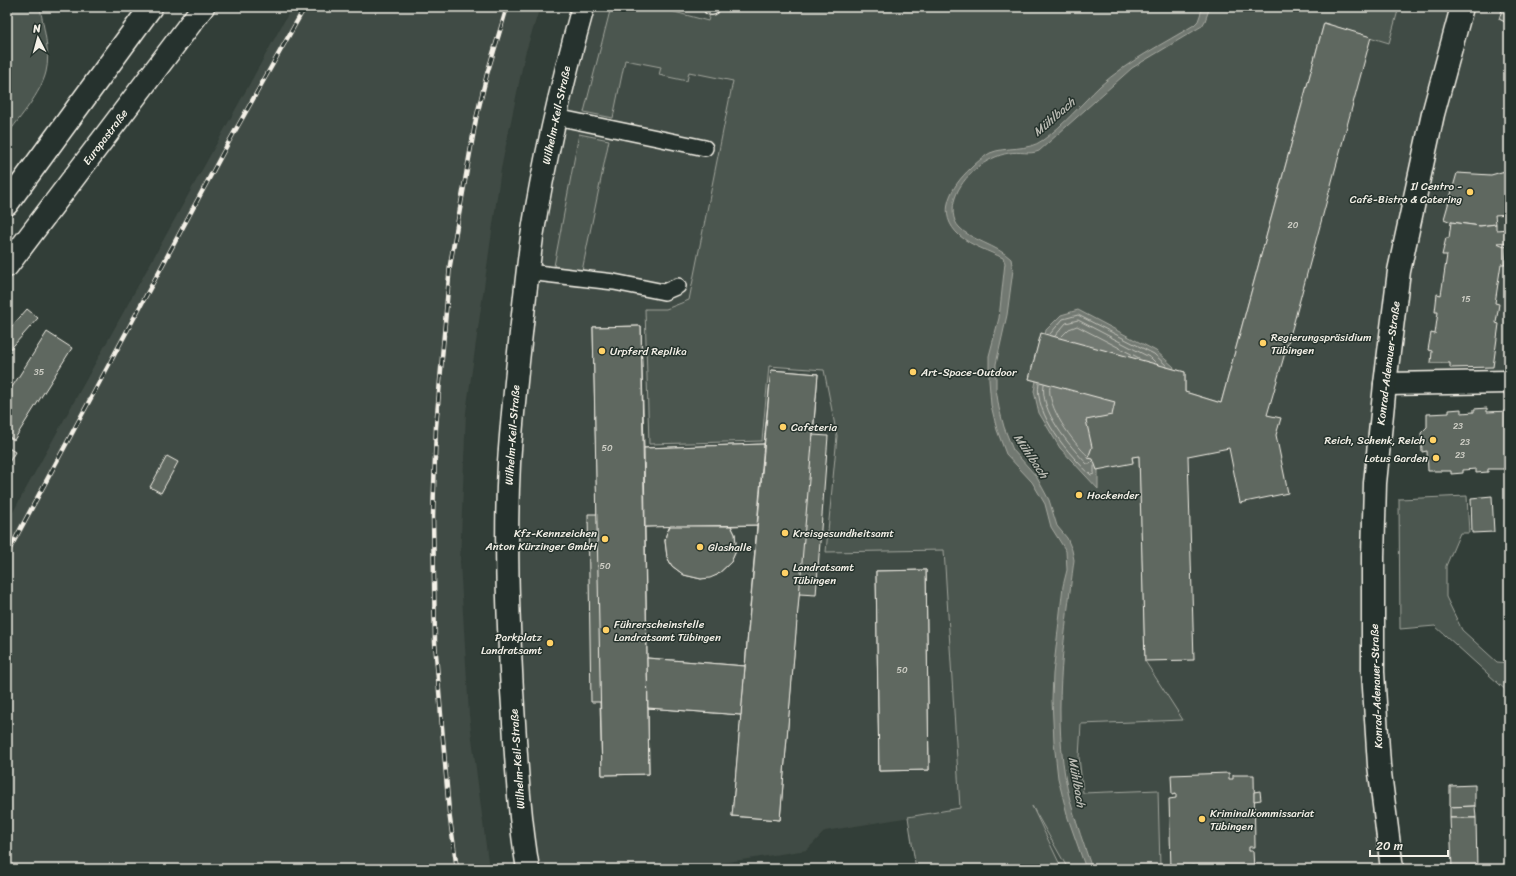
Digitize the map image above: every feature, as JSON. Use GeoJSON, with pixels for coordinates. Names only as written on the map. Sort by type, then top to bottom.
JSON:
{"type":"FeatureCollection","features":[{"type":"Feature","properties":{"kind":"street"},"geometry":{"type":"LineString","coordinates":[[7,204],[151,7]]}},
{"type":"Feature","properties":{"kind":"street","name":"Europastraße"},"geometry":{"type":"LineString","coordinates":[[7,266],[203,7]]}},
{"type":"Feature","properties":{"kind":"street","name":"Wilhelm-Keil-Straße"},"geometry":{"type":"LineString","coordinates":[[528,869],[517,767],[509,621],[507,550],[509,463],[516,373],[528,272],[541,185],[570,53],[582,7]]}},
{"type":"Feature","properties":{"kind":"street","name":"Konrad-Adenauer-Straße"},"geometry":{"type":"LineString","coordinates":[[1392,869],[1379,765],[1373,672],[1373,556],[1375,487],[1385,384],[1399,272],[1433,114],[1462,7]]}},
{"type":"Feature","properties":{"kind":"street"},"geometry":{"type":"LineString","coordinates":[[1385,384],[1509,382]]}},
{"type":"Feature","properties":{"kind":"lane"},"geometry":{"type":"LineString","coordinates":[[556,117],[705,148]]}},
{"type":"Feature","properties":{"kind":"lane"},"geometry":{"type":"LineString","coordinates":[[528,272],[607,282],[664,292],[678,286]]}},
{"type":"Feature","properties":{"kind":"shaded area"},"geometry":{"type":"Polygon","coordinates":[[[7,7],[40,7],[48,56],[46,72],[40,88],[30,105],[7,135],[7,7]]]}},
{"type":"Feature","properties":{"kind":"shaded area"},"geometry":{"type":"Polygon","coordinates":[[[292,7],[540,7],[525,54],[501,169],[466,412],[460,562],[469,715],[489,869],[7,869],[7,523],[292,7]]]}},
{"type":"Feature","properties":{"kind":"shaded area"},"geometry":{"type":"Polygon","coordinates":[[[583,7],[1509,7],[1509,382],[1385,384],[1375,487],[1392,869],[1062,869],[1028,799],[825,831],[807,850],[682,869],[536,869],[517,767],[516,373],[583,7]]]}},
{"type":"Feature","properties":{"kind":"shaded area"},"geometry":{"type":"Polygon","coordinates":[[[611,7],[656,7],[708,21],[712,7],[1399,7],[1389,43],[1324,23],[1221,403],[1185,392],[1185,372],[1041,334],[1029,379],[1115,402],[1133,462],[1132,457],[1139,456],[1145,661],[1183,720],[1081,724],[1079,757],[1083,793],[1158,790],[1160,867],[1162,869],[1068,869],[1032,806],[1062,869],[916,869],[908,817],[960,808],[944,550],[826,552],[837,436],[824,370],[769,366],[762,441],[649,444],[645,309],[666,309],[689,300],[733,81],[689,72],[687,81],[659,75],[661,67],[625,60],[613,118],[584,112],[611,7]]]}},
{"type":"Feature","properties":{"kind":"shaded area"},"geometry":{"type":"Polygon","coordinates":[[[579,134],[609,140],[582,271],[554,266],[579,134]]]}},
{"type":"Feature","properties":{"kind":"shaded area"},"geometry":{"type":"Polygon","coordinates":[[[1467,496],[1469,533],[1460,533],[1446,566],[1446,597],[1462,630],[1497,662],[1509,663],[1509,693],[1435,626],[1400,629],[1399,499],[1467,496]]]}},
{"type":"Feature","properties":{"kind":"water"},"geometry":{"type":"Polygon","coordinates":[[[1203,7],[1210,7],[1202,26],[1132,68],[1039,151],[1032,153],[1009,153],[1000,155],[984,163],[963,182],[958,190],[953,205],[955,221],[964,232],[999,250],[1011,259],[1013,270],[1007,315],[996,364],[996,389],[999,408],[1004,427],[1013,450],[1036,476],[1049,500],[1057,526],[1067,538],[1072,550],[1074,560],[1064,641],[1060,695],[1060,722],[1067,788],[1092,869],[1086,869],[1068,818],[1058,778],[1054,742],[1052,700],[1053,674],[1063,586],[1067,570],[1066,551],[1051,527],[1045,504],[1032,482],[1006,454],[997,430],[991,405],[989,356],[999,318],[1005,263],[1003,258],[975,246],[960,236],[952,228],[948,219],[947,210],[949,200],[957,183],[980,160],[996,151],[1023,148],[1037,144],[1043,140],[1058,128],[1111,77],[1134,61],[1194,25],[1198,21],[1203,7]]]}},
{"type":"Feature","properties":{"kind":"water"},"geometry":{"type":"Polygon","coordinates":[[[1078,310],[1156,351],[1174,367],[1140,425],[1098,468],[1098,489],[1060,448],[1039,413],[1034,391],[1046,330],[1061,315],[1078,310]]]}},
{"type":"Feature","properties":{"kind":"building"},"geometry":{"type":"Polygon","coordinates":[[[1503,7],[1509,7],[1509,24],[1499,19],[1503,7]]]}},
{"type":"Feature","properties":{"kind":"building","name":"Regierungspräsidium Tübingen"},"geometry":{"type":"Polygon","coordinates":[[[1324,23],[1371,37],[1294,322],[1267,415],[1281,418],[1276,435],[1288,493],[1240,503],[1229,448],[1188,456],[1194,660],[1145,661],[1139,456],[1132,457],[1133,463],[1097,470],[1093,459],[1088,458],[1092,447],[1086,420],[1112,415],[1115,402],[1029,379],[1041,333],[1185,372],[1185,392],[1221,403],[1324,23]]]}},
{"type":"Feature","properties":{"kind":"building"},"geometry":{"type":"Polygon","coordinates":[[[1509,159],[1509,214],[1495,215],[1496,224],[1480,226],[1451,222],[1444,219],[1457,173],[1491,175],[1505,171],[1507,161],[1509,159]]]}},
{"type":"Feature","properties":{"kind":"building"},"geometry":{"type":"Polygon","coordinates":[[[1451,222],[1480,226],[1496,224],[1496,230],[1509,229],[1509,242],[1497,243],[1507,247],[1505,264],[1501,264],[1495,303],[1499,304],[1496,323],[1499,324],[1493,367],[1450,368],[1450,363],[1431,363],[1432,351],[1428,350],[1431,333],[1435,334],[1438,312],[1435,312],[1437,294],[1441,295],[1447,255],[1442,255],[1446,238],[1449,238],[1451,222]]]}},
{"type":"Feature","properties":{"kind":"building"},"geometry":{"type":"Polygon","coordinates":[[[27,309],[38,318],[7,353],[7,332],[27,309]]]}},
{"type":"Feature","properties":{"kind":"building","name":"Landratsamt Tübingen"},"geometry":{"type":"Polygon","coordinates":[[[641,326],[644,448],[764,444],[771,370],[818,374],[813,435],[828,436],[816,595],[799,594],[780,820],[732,816],[741,715],[648,708],[649,774],[602,775],[600,702],[591,702],[588,514],[597,514],[593,327],[641,326]],[[757,525],[731,526],[735,534],[736,544],[735,553],[731,562],[717,575],[701,579],[684,575],[672,566],[667,557],[665,541],[670,526],[645,527],[647,658],[745,666],[757,525]]]}},
{"type":"Feature","properties":{"kind":"building"},"geometry":{"type":"Polygon","coordinates":[[[641,326],[649,774],[602,775],[593,327],[641,326]]]}},
{"type":"Feature","properties":{"kind":"building"},"geometry":{"type":"Polygon","coordinates":[[[47,332],[72,348],[14,440],[7,436],[7,395],[47,332]]]}},
{"type":"Feature","properties":{"kind":"building"},"geometry":{"type":"Polygon","coordinates":[[[771,370],[818,374],[780,820],[732,816],[771,370]]]}},
{"type":"Feature","properties":{"kind":"building"},"geometry":{"type":"Polygon","coordinates":[[[1487,408],[1487,412],[1509,411],[1509,469],[1488,469],[1488,472],[1476,473],[1476,469],[1463,470],[1463,473],[1451,474],[1451,471],[1428,471],[1427,451],[1422,452],[1421,433],[1427,427],[1427,414],[1449,413],[1449,410],[1461,409],[1461,413],[1474,412],[1474,409],[1487,408]]]}},
{"type":"Feature","properties":{"kind":"building"},"geometry":{"type":"Polygon","coordinates":[[[764,444],[757,525],[645,527],[644,448],[764,444]]]}},
{"type":"Feature","properties":{"kind":"building"},"geometry":{"type":"Polygon","coordinates":[[[7,447],[15,452],[8,464],[7,463],[7,447]]]}},
{"type":"Feature","properties":{"kind":"building"},"geometry":{"type":"Polygon","coordinates":[[[167,456],[178,462],[161,493],[150,487],[167,456]]]}},
{"type":"Feature","properties":{"kind":"building"},"geometry":{"type":"Polygon","coordinates":[[[1492,496],[1494,532],[1472,533],[1471,498],[1492,496]]]}},
{"type":"Feature","properties":{"kind":"building"},"geometry":{"type":"Polygon","coordinates":[[[670,526],[731,526],[735,534],[736,544],[735,553],[731,562],[717,575],[710,578],[701,579],[684,575],[672,566],[667,557],[665,541],[670,526]]]}},
{"type":"Feature","properties":{"kind":"building","name":"Landratsamt Tübingen"},"geometry":{"type":"Polygon","coordinates":[[[926,570],[929,770],[879,771],[876,571],[926,570]]]}},
{"type":"Feature","properties":{"kind":"building","name":"Landratsamt Tübingen"},"geometry":{"type":"Polygon","coordinates":[[[926,570],[929,770],[879,771],[876,571],[926,570]]]}},
{"type":"Feature","properties":{"kind":"building"},"geometry":{"type":"Polygon","coordinates":[[[647,658],[745,666],[741,715],[648,708],[647,658]]]}},
{"type":"Feature","properties":{"kind":"building"},"geometry":{"type":"Polygon","coordinates":[[[1229,773],[1229,779],[1233,779],[1233,775],[1254,775],[1255,847],[1249,847],[1249,851],[1253,851],[1254,869],[1195,869],[1195,866],[1191,866],[1191,869],[1171,869],[1169,799],[1176,798],[1176,794],[1172,795],[1171,775],[1229,773]]]}},
{"type":"Feature","properties":{"kind":"building"},"geometry":{"type":"Polygon","coordinates":[[[1475,785],[1475,806],[1450,807],[1450,786],[1475,785]]]}},
{"type":"Feature","properties":{"kind":"building"},"geometry":{"type":"Polygon","coordinates":[[[1260,791],[1261,800],[1254,801],[1254,792],[1260,791]]]}},
{"type":"Feature","properties":{"kind":"building"},"geometry":{"type":"Polygon","coordinates":[[[1475,806],[1476,818],[1450,818],[1450,807],[1475,806]]]}},
{"type":"Feature","properties":{"kind":"building"},"geometry":{"type":"Polygon","coordinates":[[[1450,818],[1476,818],[1477,869],[1452,869],[1450,818]]]}},
{"type":"Feature","properties":{"kind":"railway"},"geometry":{"type":"LineString","coordinates":[[7,554],[226,147],[305,7]]}},
{"type":"Feature","properties":{"kind":"railway"},"geometry":{"type":"LineString","coordinates":[[457,869],[449,812],[435,642],[433,517],[436,427],[450,265],[476,119],[487,74],[507,7]]}},
{"type":"Feature","properties":{"kind":"place","name":"Il Centro - Café-Bistro & Catering"},"geometry":{"type":"Point","coordinates":[1470,192]}},
{"type":"Feature","properties":{"kind":"place","name":"Regierungspräsidium Tübingen"},"geometry":{"type":"Point","coordinates":[1263,343]}},
{"type":"Feature","properties":{"kind":"place","name":"Urpferd Replika"},"geometry":{"type":"Point","coordinates":[602,351]}},
{"type":"Feature","properties":{"kind":"place","name":"Art-Space-Outdoor"},"geometry":{"type":"Point","coordinates":[913,372]}},
{"type":"Feature","properties":{"kind":"place","name":"Cafeteria"},"geometry":{"type":"Point","coordinates":[783,427]}},
{"type":"Feature","properties":{"kind":"place","name":"Reich, Schenk, Reich"},"geometry":{"type":"Point","coordinates":[1433,440]}},
{"type":"Feature","properties":{"kind":"place","name":"Lotus Garden"},"geometry":{"type":"Point","coordinates":[1436,458]}},
{"type":"Feature","properties":{"kind":"place","name":"Hockender"},"geometry":{"type":"Point","coordinates":[1079,495]}},
{"type":"Feature","properties":{"kind":"place","name":"Kreisgesundheitsamt"},"geometry":{"type":"Point","coordinates":[785,533]}},
{"type":"Feature","properties":{"kind":"place","name":"Kfz-Kennzeichen Anton Kürzinger GmbH"},"geometry":{"type":"Point","coordinates":[605,539]}},
{"type":"Feature","properties":{"kind":"place","name":"Glashalle"},"geometry":{"type":"Point","coordinates":[700,547]}},
{"type":"Feature","properties":{"kind":"place","name":"Landratsamt Tübingen"},"geometry":{"type":"Point","coordinates":[785,573]}},
{"type":"Feature","properties":{"kind":"place","name":"Führerscheinstelle Landratsamt Tübingen"},"geometry":{"type":"Point","coordinates":[606,630]}},
{"type":"Feature","properties":{"kind":"place","name":"Parkplatz Landratsamt"},"geometry":{"type":"Point","coordinates":[550,643]}},
{"type":"Feature","properties":{"kind":"place","name":"Kriminalkommissariat Tübingen"},"geometry":{"type":"Point","coordinates":[1202,819]}},
{"type":"Feature","properties":{"kind":"water label","name":"Mühlbach"},"geometry":{"type":"Point","coordinates":[1054,117]}},
{"type":"Feature","properties":{"kind":"water label","name":"Mühlbach"},"geometry":{"type":"Point","coordinates":[1031,456]}},
{"type":"Feature","properties":{"kind":"water label","name":"Mühlbach"},"geometry":{"type":"Point","coordinates":[1077,782]}}]}
